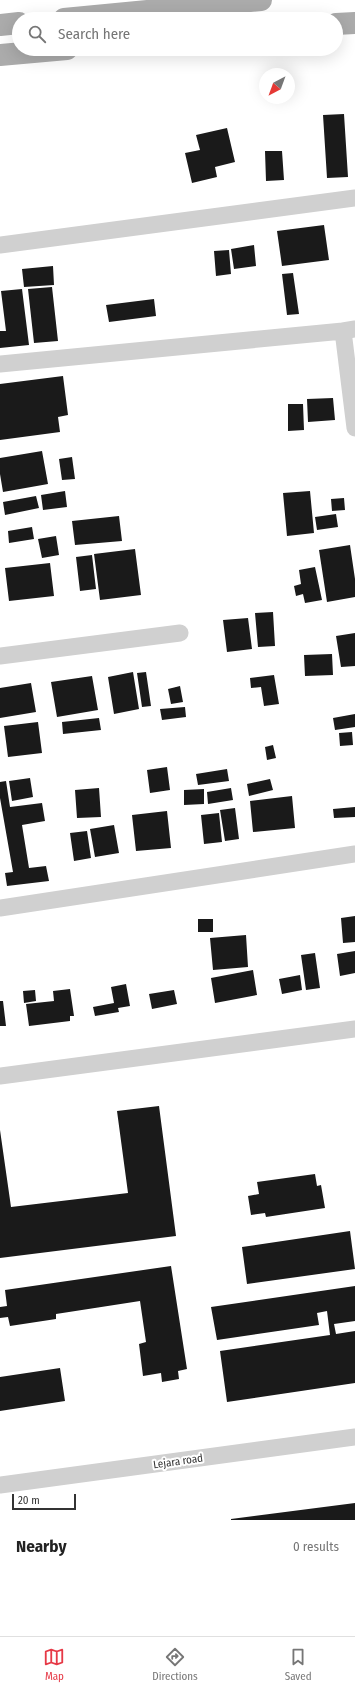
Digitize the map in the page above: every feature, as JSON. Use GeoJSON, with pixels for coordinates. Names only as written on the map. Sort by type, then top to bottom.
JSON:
{"type":"FeatureCollection","features":[{"type":"Feature","properties":{"kind":"main road"},"geometry":{"type":"LineString","coordinates":[[137,12],[261,0]]}},
{"type":"Feature","properties":{"kind":"main road"},"geometry":{"type":"LineString","coordinates":[[343,24],[355,23]]}},
{"type":"Feature","properties":{"kind":"main road"},"geometry":{"type":"LineString","coordinates":[[0,25],[12,24]]}},
{"type":"Feature","properties":{"kind":"main road"},"geometry":{"type":"LineString","coordinates":[[0,55],[12,54]]}},
{"type":"Feature","properties":{"kind":"street"},"geometry":{"type":"LineString","coordinates":[[0,245],[355,198]]}},
{"type":"Feature","properties":{"kind":"street"},"geometry":{"type":"LineString","coordinates":[[0,364],[349,330],[355,428]]}},
{"type":"Feature","properties":{"kind":"street"},"geometry":{"type":"LineString","coordinates":[[0,656],[180,633]]}},
{"type":"Feature","properties":{"kind":"street"},"geometry":{"type":"LineString","coordinates":[[0,908],[355,854]]}},
{"type":"Feature","properties":{"kind":"street"},"geometry":{"type":"LineString","coordinates":[[0,1076],[355,1029]]}},
{"type":"Feature","properties":{"kind":"street","name":"Lejara road"},"geometry":{"type":"LineString","coordinates":[[0,1485],[355,1437]]}},
{"type":"Feature","properties":{"kind":"building"},"geometry":{"type":"Polygon","coordinates":[[[344,114],[348,177],[327,178],[323,115],[344,114]]]}},
{"type":"Feature","properties":{"kind":"building"},"geometry":{"type":"Polygon","coordinates":[[[227,128],[235,162],[215,167],[217,177],[192,183],[185,153],[200,150],[196,135],[227,128]]]}},
{"type":"Feature","properties":{"kind":"building"},"geometry":{"type":"Polygon","coordinates":[[[265,151],[282,151],[284,180],[266,181],[265,151]]]}},
{"type":"Feature","properties":{"kind":"building"},"geometry":{"type":"Polygon","coordinates":[[[324,225],[329,260],[282,266],[277,231],[324,225]]]}},
{"type":"Feature","properties":{"kind":"building"},"geometry":{"type":"Polygon","coordinates":[[[254,245],[256,266],[234,269],[231,249],[254,245]]]}},
{"type":"Feature","properties":{"kind":"building"},"geometry":{"type":"Polygon","coordinates":[[[229,250],[231,274],[216,276],[214,251],[229,250]]]}},
{"type":"Feature","properties":{"kind":"building"},"geometry":{"type":"Polygon","coordinates":[[[53,266],[54,285],[24,287],[22,269],[53,266]]]}},
{"type":"Feature","properties":{"kind":"building"},"geometry":{"type":"Polygon","coordinates":[[[293,273],[299,314],[287,315],[282,274],[293,273]]]}},
{"type":"Feature","properties":{"kind":"building"},"geometry":{"type":"Polygon","coordinates":[[[52,287],[58,341],[34,343],[28,289],[52,287]]]}},
{"type":"Feature","properties":{"kind":"building"},"geometry":{"type":"Polygon","coordinates":[[[22,289],[29,345],[0,348],[0,331],[6,331],[1,291],[22,289]]]}},
{"type":"Feature","properties":{"kind":"building"},"geometry":{"type":"Polygon","coordinates":[[[154,299],[156,316],[109,322],[106,305],[154,299]]]}},
{"type":"Feature","properties":{"kind":"building"},"geometry":{"type":"Polygon","coordinates":[[[63,376],[68,415],[58,417],[60,432],[0,440],[0,384],[63,376]]]}},
{"type":"Feature","properties":{"kind":"building"},"geometry":{"type":"Polygon","coordinates":[[[333,398],[335,420],[308,422],[307,399],[333,398]]]}},
{"type":"Feature","properties":{"kind":"building"},"geometry":{"type":"Polygon","coordinates":[[[288,404],[303,404],[304,430],[288,431],[288,404]]]}},
{"type":"Feature","properties":{"kind":"building"},"geometry":{"type":"Polygon","coordinates":[[[42,451],[48,484],[3,492],[0,474],[0,458],[42,451]]]}},
{"type":"Feature","properties":{"kind":"building"},"geometry":{"type":"Polygon","coordinates":[[[72,457],[75,479],[62,480],[59,459],[72,457]]]}},
{"type":"Feature","properties":{"kind":"building"},"geometry":{"type":"Polygon","coordinates":[[[65,491],[67,507],[43,510],[41,495],[65,491]]]}},
{"type":"Feature","properties":{"kind":"building"},"geometry":{"type":"Polygon","coordinates":[[[310,491],[314,533],[287,536],[283,493],[310,491]]]}},
{"type":"Feature","properties":{"kind":"building"},"geometry":{"type":"Polygon","coordinates":[[[36,496],[39,508],[5,515],[3,502],[36,496]]]}},
{"type":"Feature","properties":{"kind":"building"},"geometry":{"type":"Polygon","coordinates":[[[344,498],[345,510],[332,511],[331,499],[344,498]]]}},
{"type":"Feature","properties":{"kind":"building"},"geometry":{"type":"Polygon","coordinates":[[[336,514],[338,527],[317,530],[315,517],[336,514]]]}},
{"type":"Feature","properties":{"kind":"building"},"geometry":{"type":"Polygon","coordinates":[[[119,516],[122,541],[75,545],[72,521],[119,516]]]}},
{"type":"Feature","properties":{"kind":"building"},"geometry":{"type":"Polygon","coordinates":[[[32,527],[34,539],[9,543],[8,531],[32,527]]]}},
{"type":"Feature","properties":{"kind":"building"},"geometry":{"type":"Polygon","coordinates":[[[56,536],[59,555],[42,558],[38,539],[56,536]]]}},
{"type":"Feature","properties":{"kind":"building"},"geometry":{"type":"Polygon","coordinates":[[[350,545],[355,579],[355,597],[327,602],[319,550],[350,545]]]}},
{"type":"Feature","properties":{"kind":"building"},"geometry":{"type":"Polygon","coordinates":[[[135,549],[141,595],[100,600],[94,554],[135,549]]]}},
{"type":"Feature","properties":{"kind":"building"},"geometry":{"type":"Polygon","coordinates":[[[92,555],[96,589],[80,591],[76,557],[92,555]]]}},
{"type":"Feature","properties":{"kind":"building"},"geometry":{"type":"Polygon","coordinates":[[[50,563],[54,596],[9,601],[5,568],[50,563]]]}},
{"type":"Feature","properties":{"kind":"building"},"geometry":{"type":"Polygon","coordinates":[[[315,567],[322,600],[305,603],[303,594],[296,596],[294,586],[301,584],[299,570],[315,567]]]}},
{"type":"Feature","properties":{"kind":"building"},"geometry":{"type":"Polygon","coordinates":[[[273,612],[275,646],[258,647],[255,613],[273,612]]]}},
{"type":"Feature","properties":{"kind":"building"},"geometry":{"type":"Polygon","coordinates":[[[248,618],[252,649],[227,652],[223,620],[248,618]]]}},
{"type":"Feature","properties":{"kind":"building"},"geometry":{"type":"Polygon","coordinates":[[[355,633],[355,666],[341,667],[336,636],[355,633]]]}},
{"type":"Feature","properties":{"kind":"building"},"geometry":{"type":"Polygon","coordinates":[[[332,654],[333,675],[305,676],[304,655],[332,654]]]}},
{"type":"Feature","properties":{"kind":"building"},"geometry":{"type":"Polygon","coordinates":[[[133,672],[139,709],[114,714],[108,677],[133,672]]]}},
{"type":"Feature","properties":{"kind":"building"},"geometry":{"type":"Polygon","coordinates":[[[146,672],[151,706],[142,707],[137,673],[146,672]]]}},
{"type":"Feature","properties":{"kind":"building"},"geometry":{"type":"Polygon","coordinates":[[[274,675],[279,704],[264,706],[261,687],[251,688],[250,678],[274,675]]]}},
{"type":"Feature","properties":{"kind":"building"},"geometry":{"type":"Polygon","coordinates":[[[92,676],[98,710],[57,717],[51,682],[92,676]]]}},
{"type":"Feature","properties":{"kind":"building"},"geometry":{"type":"Polygon","coordinates":[[[31,683],[36,712],[0,718],[0,688],[31,683]]]}},
{"type":"Feature","properties":{"kind":"building"},"geometry":{"type":"Polygon","coordinates":[[[180,686],[183,702],[171,704],[168,689],[180,686]]]}},
{"type":"Feature","properties":{"kind":"building"},"geometry":{"type":"Polygon","coordinates":[[[185,707],[186,717],[162,720],[160,709],[185,707]]]}},
{"type":"Feature","properties":{"kind":"building"},"geometry":{"type":"Polygon","coordinates":[[[355,714],[355,727],[335,730],[333,718],[355,714]]]}},
{"type":"Feature","properties":{"kind":"building"},"geometry":{"type":"Polygon","coordinates":[[[99,718],[101,730],[63,734],[62,722],[99,718]]]}},
{"type":"Feature","properties":{"kind":"building"},"geometry":{"type":"Polygon","coordinates":[[[38,722],[42,753],[8,757],[4,726],[38,722]]]}},
{"type":"Feature","properties":{"kind":"building"},"geometry":{"type":"Polygon","coordinates":[[[352,732],[353,745],[340,746],[339,733],[352,732]]]}},
{"type":"Feature","properties":{"kind":"building"},"geometry":{"type":"Polygon","coordinates":[[[273,745],[276,758],[267,760],[265,747],[273,745]]]}},
{"type":"Feature","properties":{"kind":"building"},"geometry":{"type":"Polygon","coordinates":[[[167,767],[170,790],[150,793],[147,770],[167,767]]]}},
{"type":"Feature","properties":{"kind":"building"},"geometry":{"type":"Polygon","coordinates":[[[227,769],[229,781],[198,785],[196,774],[227,769]]]}},
{"type":"Feature","properties":{"kind":"building"},"geometry":{"type":"Polygon","coordinates":[[[30,778],[33,797],[12,801],[9,781],[30,778]]]}},
{"type":"Feature","properties":{"kind":"building"},"geometry":{"type":"Polygon","coordinates":[[[270,779],[273,790],[249,796],[247,784],[270,779]]]}},
{"type":"Feature","properties":{"kind":"building"},"geometry":{"type":"Polygon","coordinates":[[[6,781],[10,807],[42,803],[45,821],[22,825],[29,868],[46,866],[49,881],[7,886],[5,873],[13,872],[0,798],[0,782],[6,781]]]}},
{"type":"Feature","properties":{"kind":"building"},"geometry":{"type":"Polygon","coordinates":[[[99,788],[101,817],[77,818],[75,790],[99,788]]]}},
{"type":"Feature","properties":{"kind":"building"},"geometry":{"type":"Polygon","coordinates":[[[231,788],[233,800],[208,804],[207,792],[231,788]]]}},
{"type":"Feature","properties":{"kind":"building"},"geometry":{"type":"Polygon","coordinates":[[[204,789],[204,804],[184,805],[184,790],[204,789]]]}},
{"type":"Feature","properties":{"kind":"building"},"geometry":{"type":"Polygon","coordinates":[[[292,796],[295,828],[253,832],[250,801],[292,796]]]}},
{"type":"Feature","properties":{"kind":"building"},"geometry":{"type":"Polygon","coordinates":[[[355,807],[355,817],[334,818],[333,809],[355,807]]]}},
{"type":"Feature","properties":{"kind":"building"},"geometry":{"type":"Polygon","coordinates":[[[235,808],[239,839],[225,841],[220,810],[235,808]]]}},
{"type":"Feature","properties":{"kind":"building"},"geometry":{"type":"Polygon","coordinates":[[[167,811],[171,848],[136,851],[132,815],[167,811]]]}},
{"type":"Feature","properties":{"kind":"building"},"geometry":{"type":"Polygon","coordinates":[[[219,813],[222,842],[204,844],[201,815],[219,813]]]}},
{"type":"Feature","properties":{"kind":"building"},"geometry":{"type":"Polygon","coordinates":[[[114,825],[119,853],[95,857],[90,829],[114,825]]]}},
{"type":"Feature","properties":{"kind":"building"},"geometry":{"type":"Polygon","coordinates":[[[87,831],[91,858],[74,861],[70,833],[87,831]]]}},
{"type":"Feature","properties":{"kind":"building"},"geometry":{"type":"Polygon","coordinates":[[[355,916],[355,942],[343,943],[341,918],[355,916]]]}},
{"type":"Feature","properties":{"kind":"building"},"geometry":{"type":"Polygon","coordinates":[[[198,919],[213,919],[213,932],[198,932],[198,919]]]}},
{"type":"Feature","properties":{"kind":"building"},"geometry":{"type":"Polygon","coordinates":[[[246,935],[248,967],[213,970],[210,938],[246,935]]]}},
{"type":"Feature","properties":{"kind":"building"},"geometry":{"type":"Polygon","coordinates":[[[355,951],[355,973],[340,976],[337,954],[355,951]]]}},
{"type":"Feature","properties":{"kind":"building"},"geometry":{"type":"Polygon","coordinates":[[[315,953],[320,988],[306,990],[301,955],[315,953]]]}},
{"type":"Feature","properties":{"kind":"building"},"geometry":{"type":"Polygon","coordinates":[[[253,970],[257,995],[215,1003],[211,978],[253,970]]]}},
{"type":"Feature","properties":{"kind":"building"},"geometry":{"type":"Polygon","coordinates":[[[300,975],[302,990],[282,994],[279,979],[300,975]]]}},
{"type":"Feature","properties":{"kind":"building"},"geometry":{"type":"Polygon","coordinates":[[[126,984],[130,1006],[118,1008],[119,1012],[95,1016],[93,1007],[114,1003],[111,987],[126,984]]]}},
{"type":"Feature","properties":{"kind":"building"},"geometry":{"type":"Polygon","coordinates":[[[70,989],[74,1016],[70,1016],[70,1021],[29,1026],[26,1004],[54,1001],[53,991],[70,989]]]}},
{"type":"Feature","properties":{"kind":"building"},"geometry":{"type":"Polygon","coordinates":[[[35,990],[36,1001],[24,1003],[23,991],[35,990]]]}},
{"type":"Feature","properties":{"kind":"building"},"geometry":{"type":"Polygon","coordinates":[[[174,990],[177,1004],[152,1009],[149,994],[174,990]]]}},
{"type":"Feature","properties":{"kind":"building"},"geometry":{"type":"Polygon","coordinates":[[[0,1001],[3,1001],[6,1026],[0,1026],[0,1001]]]}},
{"type":"Feature","properties":{"kind":"building"},"geometry":{"type":"Polygon","coordinates":[[[159,1106],[176,1236],[0,1258],[0,1130],[11,1207],[128,1193],[117,1111],[159,1106]]]}},
{"type":"Feature","properties":{"kind":"building"},"geometry":{"type":"Polygon","coordinates":[[[315,1174],[317,1186],[321,1185],[325,1208],[266,1217],[265,1213],[251,1215],[248,1196],[259,1194],[257,1182],[315,1174]]]}},
{"type":"Feature","properties":{"kind":"building"},"geometry":{"type":"Polygon","coordinates":[[[350,1231],[355,1269],[247,1284],[242,1247],[350,1231]]]}},
{"type":"Feature","properties":{"kind":"building"},"geometry":{"type":"Polygon","coordinates":[[[171,1266],[187,1369],[178,1371],[179,1379],[162,1382],[161,1373],[143,1376],[139,1344],[146,1342],[140,1301],[56,1314],[56,1319],[10,1326],[8,1317],[0,1318],[0,1307],[7,1306],[5,1290],[171,1266]]]}},
{"type":"Feature","properties":{"kind":"building"},"geometry":{"type":"Polygon","coordinates":[[[355,1286],[355,1321],[334,1324],[336,1334],[355,1331],[355,1383],[227,1402],[220,1351],[330,1335],[327,1311],[317,1313],[319,1325],[217,1340],[211,1307],[355,1286]]]}},
{"type":"Feature","properties":{"kind":"building"},"geometry":{"type":"Polygon","coordinates":[[[60,1368],[65,1401],[0,1411],[0,1377],[60,1368]]]}},
{"type":"Feature","properties":{"kind":"building"},"geometry":{"type":"Polygon","coordinates":[[[355,1503],[355,1520],[231,1520],[231,1519],[355,1503]]]}}]}
